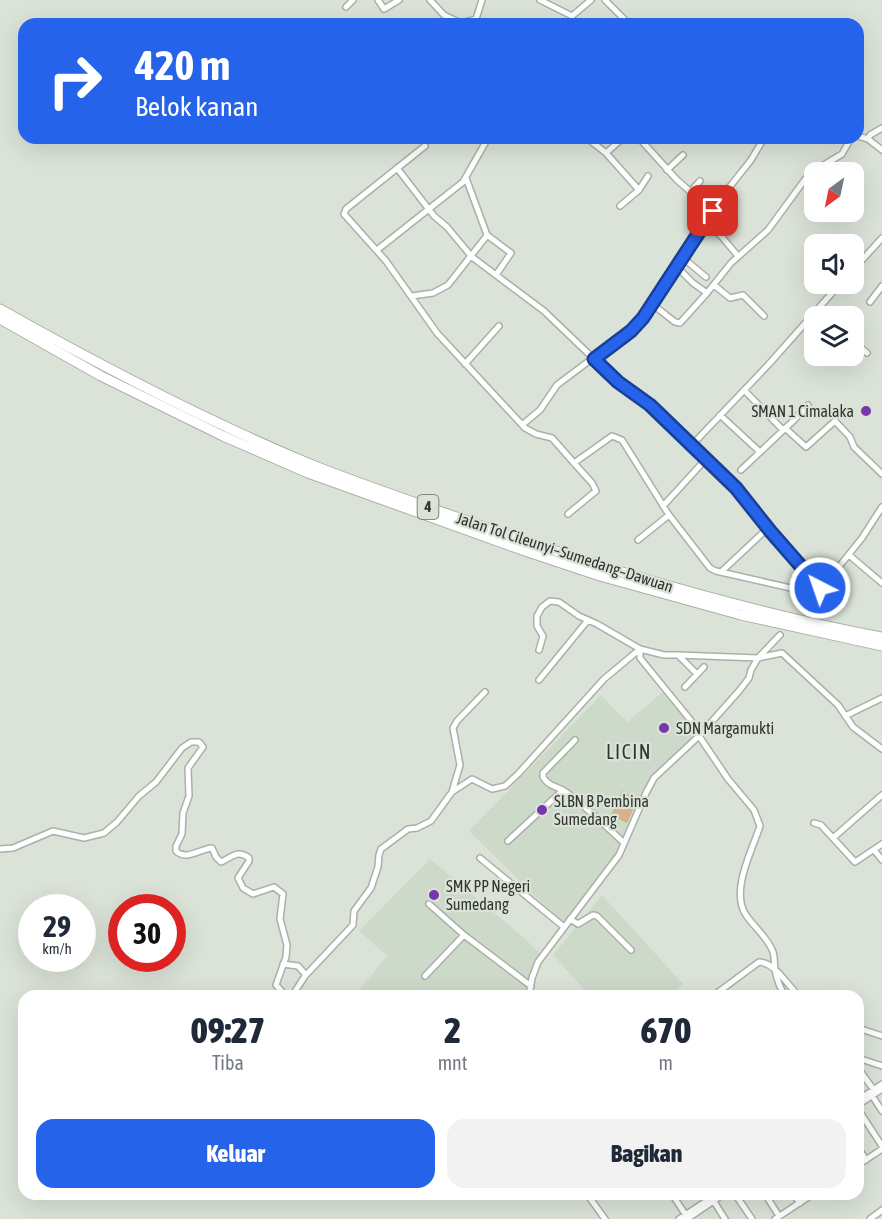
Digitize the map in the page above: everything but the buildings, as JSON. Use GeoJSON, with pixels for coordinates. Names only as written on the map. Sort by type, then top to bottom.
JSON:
{"type":"FeatureCollection","features":[{"type":"Feature","properties":{"kind":"highway","name":"Jalan Tol Cileunyi–Sumedang–Dawuan"},"geometry":{"type":"LineString","coordinates":[[0,309],[105,368],[227,428],[312,464],[527,543],[602,567],[743,606],[882,637]]}},
{"type":"Feature","properties":{"kind":"highway","name":"Jalan Tol Cileunyi–Sumedang–Dawuan"},"geometry":{"type":"LineString","coordinates":[[0,319],[101,376],[223,436],[308,473],[600,576],[741,615],[882,646]]}},
{"type":"Feature","properties":{"kind":"street"},"geometry":{"type":"LineString","coordinates":[[346,6],[353,0]]}},
{"type":"Feature","properties":{"kind":"street"},"geometry":{"type":"LineString","coordinates":[[378,0],[384,9],[399,0]]}},
{"type":"Feature","properties":{"kind":"street"},"geometry":{"type":"LineString","coordinates":[[430,0],[449,18]]}},
{"type":"Feature","properties":{"kind":"street"},"geometry":{"type":"LineString","coordinates":[[476,18],[482,0]]}},
{"type":"Feature","properties":{"kind":"street"},"geometry":{"type":"LineString","coordinates":[[540,0],[572,16],[591,0]]}},
{"type":"Feature","properties":{"kind":"street"},"geometry":{"type":"LineString","coordinates":[[605,0],[623,18]]}},
{"type":"Feature","properties":{"kind":"street"},"geometry":{"type":"LineString","coordinates":[[868,139],[870,135],[882,128]]}},
{"type":"Feature","properties":{"kind":"street"},"geometry":{"type":"LineString","coordinates":[[864,138],[882,150]]}},
{"type":"Feature","properties":{"kind":"street"},"geometry":{"type":"LineString","coordinates":[[377,250],[453,191],[466,178],[485,144]]}},
{"type":"Feature","properties":{"kind":"street"},"geometry":{"type":"LineString","coordinates":[[595,144],[606,153],[639,190]]}},
{"type":"Feature","properties":{"kind":"street"},"geometry":{"type":"LineString","coordinates":[[606,153],[616,144]]}},
{"type":"Feature","properties":{"kind":"street"},"geometry":{"type":"LineString","coordinates":[[644,144],[667,170],[713,211]]}},
{"type":"Feature","properties":{"kind":"street"},"geometry":{"type":"LineString","coordinates":[[522,425],[540,410],[557,385],[631,331],[652,304],[705,222],[760,144]]}},
{"type":"Feature","properties":{"kind":"street"},"geometry":{"type":"LineString","coordinates":[[652,304],[680,323],[738,256],[768,230],[809,174],[843,153],[848,144]]}},
{"type":"Feature","properties":{"kind":"street"},"geometry":{"type":"LineString","coordinates":[[425,146],[345,212],[346,217],[377,250],[437,333],[465,364],[522,425],[532,432],[552,438],[596,491],[568,514]]}},
{"type":"Feature","properties":{"kind":"street"},"geometry":{"type":"LineString","coordinates":[[667,170],[684,155]]}},
{"type":"Feature","properties":{"kind":"street"},"geometry":{"type":"LineString","coordinates":[[397,168],[472,257],[544,311],[618,382],[650,405],[736,488],[819,591]]}},
{"type":"Feature","properties":{"kind":"street"},"geometry":{"type":"LineString","coordinates":[[620,206],[639,190],[648,176]]}},
{"type":"Feature","properties":{"kind":"street"},"geometry":{"type":"LineString","coordinates":[[466,178],[487,235],[511,253],[496,275]]}},
{"type":"Feature","properties":{"kind":"street"},"geometry":{"type":"LineString","coordinates":[[690,192],[700,181]]}},
{"type":"Feature","properties":{"kind":"street"},"geometry":{"type":"LineString","coordinates":[[705,222],[738,256]]}},
{"type":"Feature","properties":{"kind":"street"},"geometry":{"type":"LineString","coordinates":[[412,296],[433,293],[445,288],[472,257],[487,235]]}},
{"type":"Feature","properties":{"kind":"street"},"geometry":{"type":"LineString","coordinates":[[864,256],[882,238]]}},
{"type":"Feature","properties":{"kind":"street"},"geometry":{"type":"LineString","coordinates":[[683,258],[706,277]]}},
{"type":"Feature","properties":{"kind":"street"},"geometry":{"type":"LineString","coordinates":[[676,267],[707,293]]}},
{"type":"Feature","properties":{"kind":"street"},"geometry":{"type":"LineString","coordinates":[[714,285],[730,298],[743,295],[764,316]]}},
{"type":"Feature","properties":{"kind":"street"},"geometry":{"type":"LineString","coordinates":[[870,302],[882,286]]}},
{"type":"Feature","properties":{"kind":"street"},"geometry":{"type":"LineString","coordinates":[[465,364],[499,326]]}},
{"type":"Feature","properties":{"kind":"street"},"geometry":{"type":"LineString","coordinates":[[692,444],[804,328]]}},
{"type":"Feature","properties":{"kind":"street"},"geometry":{"type":"LineString","coordinates":[[744,390],[806,447],[835,421],[850,437],[854,447],[882,474]]}},
{"type":"Feature","properties":{"kind":"street"},"geometry":{"type":"LineString","coordinates":[[741,470],[808,405]]}},
{"type":"Feature","properties":{"kind":"street"},"geometry":{"type":"LineString","coordinates":[[720,415],[760,452]]}},
{"type":"Feature","properties":{"kind":"street"},"geometry":{"type":"LineString","coordinates":[[574,463],[612,436],[619,438],[640,467],[669,515],[710,568],[819,591]]}},
{"type":"Feature","properties":{"kind":"street"},"geometry":{"type":"LineString","coordinates":[[663,506],[706,459]]}},
{"type":"Feature","properties":{"kind":"street"},"geometry":{"type":"LineString","coordinates":[[809,604],[849,555],[882,507]]}},
{"type":"Feature","properties":{"kind":"street"},"geometry":{"type":"LineString","coordinates":[[638,540],[669,515]]}},
{"type":"Feature","properties":{"kind":"street"},"geometry":{"type":"LineString","coordinates":[[721,572],[768,528]]}},
{"type":"Feature","properties":{"kind":"street"},"geometry":{"type":"LineString","coordinates":[[849,555],[882,583]]}},
{"type":"Feature","properties":{"kind":"street"},"geometry":{"type":"LineString","coordinates":[[539,651],[543,636],[537,626],[537,616],[550,601],[559,602],[640,649],[664,655],[758,658],[782,652],[834,702],[853,727],[882,749]]}},
{"type":"Feature","properties":{"kind":"street"},"geometry":{"type":"LineString","coordinates":[[539,680],[588,620]]}},
{"type":"Feature","properties":{"kind":"street"},"geometry":{"type":"LineString","coordinates":[[530,990],[538,962],[619,855],[654,778],[700,734],[748,680],[758,658],[780,635]]}},
{"type":"Feature","properties":{"kind":"street"},"geometry":{"type":"LineString","coordinates":[[640,649],[640,658],[700,734],[728,779],[758,817],[760,826],[742,879],[739,891],[740,902],[745,913],[774,954],[775,970],[782,990]]}},
{"type":"Feature","properties":{"kind":"street"},"geometry":{"type":"LineString","coordinates":[[296,990],[306,975],[353,925],[354,911],[371,888],[378,867],[379,855],[384,846],[408,829],[417,828],[430,821],[452,792],[472,779],[492,789],[506,786],[604,679],[640,649]]}},
{"type":"Feature","properties":{"kind":"street"},"geometry":{"type":"LineString","coordinates":[[678,655],[697,674]]}},
{"type":"Feature","properties":{"kind":"street"},"geometry":{"type":"LineString","coordinates":[[685,687],[704,667]]}},
{"type":"Feature","properties":{"kind":"street"},"geometry":{"type":"LineString","coordinates":[[452,792],[460,765],[453,728],[485,692]]}},
{"type":"Feature","properties":{"kind":"street"},"geometry":{"type":"LineString","coordinates":[[845,716],[882,698]]}},
{"type":"Feature","properties":{"kind":"street"},"geometry":{"type":"LineString","coordinates":[[575,740],[542,774],[548,784],[563,790],[624,843]]}},
{"type":"Feature","properties":{"kind":"street"},"geometry":{"type":"LineString","coordinates":[[0,849],[13,848],[53,831],[84,838],[104,833],[117,822],[139,796],[156,782],[182,748],[191,742],[199,742],[203,747],[188,768],[189,796],[183,813],[182,834],[176,851],[180,855],[185,855],[211,847],[221,862],[239,852],[249,858],[238,878],[243,888],[254,894],[274,887],[281,892],[284,897],[280,914],[287,945],[276,985],[281,990]]}},
{"type":"Feature","properties":{"kind":"street"},"geometry":{"type":"LineString","coordinates":[[508,841],[563,790]]}},
{"type":"Feature","properties":{"kind":"street"},"geometry":{"type":"LineString","coordinates":[[833,838],[882,795]]}},
{"type":"Feature","properties":{"kind":"street"},"geometry":{"type":"LineString","coordinates":[[814,823],[820,824],[855,862],[882,844]]}},
{"type":"Feature","properties":{"kind":"street"},"geometry":{"type":"LineString","coordinates":[[874,850],[882,860]]}},
{"type":"Feature","properties":{"kind":"street"},"geometry":{"type":"LineString","coordinates":[[480,858],[564,927]]}},
{"type":"Feature","properties":{"kind":"street"},"geometry":{"type":"LineString","coordinates":[[429,904],[464,935],[531,986]]}},
{"type":"Feature","properties":{"kind":"street"},"geometry":{"type":"LineString","coordinates":[[570,919],[580,924],[593,915],[597,916],[631,950]]}},
{"type":"Feature","properties":{"kind":"street"},"geometry":{"type":"LineString","coordinates":[[425,976],[464,935]]}},
{"type":"Feature","properties":{"kind":"street"},"geometry":{"type":"LineString","coordinates":[[721,990],[759,962],[769,965],[793,990]]}},
{"type":"Feature","properties":{"kind":"street"},"geometry":{"type":"LineString","coordinates":[[283,964],[302,968],[306,975]]}},
{"type":"Feature","properties":{"kind":"street"},"geometry":{"type":"LineString","coordinates":[[864,1030],[882,1036]]}},
{"type":"Feature","properties":{"kind":"street"},"geometry":{"type":"LineString","coordinates":[[864,1060],[882,1066]]}},
{"type":"Feature","properties":{"kind":"street"},"geometry":{"type":"LineString","coordinates":[[864,1078],[882,1111]]}},
{"type":"Feature","properties":{"kind":"street"},"geometry":{"type":"LineString","coordinates":[[864,1101],[882,1084]]}},
{"type":"Feature","properties":{"kind":"street"},"geometry":{"type":"LineString","coordinates":[[864,1097],[882,1089]]}},
{"type":"Feature","properties":{"kind":"street"},"geometry":{"type":"LineString","coordinates":[[864,1117],[882,1148],[866,1160],[864,1157]]}},
{"type":"Feature","properties":{"kind":"street"},"geometry":{"type":"LineString","coordinates":[[591,1200],[605,1219]]}},
{"type":"Feature","properties":{"kind":"street"},"geometry":{"type":"LineString","coordinates":[[675,1200],[687,1217]]}},
{"type":"Feature","properties":{"kind":"street"},"geometry":{"type":"LineString","coordinates":[[679,1219],[696,1214],[712,1200]]}},
{"type":"Feature","properties":{"kind":"street"},"geometry":{"type":"LineString","coordinates":[[715,1200],[725,1219]]}},
{"type":"Feature","properties":{"kind":"street"},"geometry":{"type":"LineString","coordinates":[[739,1200],[752,1219]]}},
{"type":"Feature","properties":{"kind":"street"},"geometry":{"type":"LineString","coordinates":[[768,1200],[777,1218],[804,1200]]}},
{"type":"Feature","properties":{"kind":"street"},"geometry":{"type":"LineString","coordinates":[[870,1219],[882,1210]]}},
{"type":"Feature","properties":{"kind":"shaded area","name":"SLBN B Pembina Sumedang"},"geometry":{"type":"Polygon","coordinates":[[[664,691],[700,734],[665,764],[640,797],[619,849],[609,867],[590,888],[564,925],[469,831],[601,695],[627,722],[664,691]]]}},
{"type":"Feature","properties":{"kind":"shaded area"},"geometry":{"type":"Polygon","coordinates":[[[622,791],[638,799],[627,823],[611,815],[622,791]]]}},
{"type":"Feature","properties":{"kind":"shaded area","name":"SMK PP Negeri Sumedang"},"geometry":{"type":"Polygon","coordinates":[[[430,859],[542,955],[533,968],[528,990],[359,990],[387,956],[359,931],[430,859]]]}},
{"type":"Feature","properties":{"kind":"shaded area"},"geometry":{"type":"Polygon","coordinates":[[[602,895],[683,984],[677,990],[585,990],[553,955],[602,895]]]}},
{"type":"Feature","properties":{"kind":"tunnel"},"geometry":{"type":"LineString","coordinates":[[796,618],[809,604]]}},
{"type":"Feature","properties":{"kind":"place","name":"SMAN 1 Cimalaka"},"geometry":{"type":"Point","coordinates":[866,411]}},
{"type":"Feature","properties":{"kind":"place","name":"SDN Margamukti"},"geometry":{"type":"Point","coordinates":[664,728]}},
{"type":"Feature","properties":{"kind":"place","name":"SLBN B Pembina Sumedang"},"geometry":{"type":"Point","coordinates":[542,810]}},
{"type":"Feature","properties":{"kind":"place","name":"SMK PP Negeri Sumedang"},"geometry":{"type":"Point","coordinates":[434,895]}},
{"type":"Feature","properties":{"kind":"district","name":"LICIN"},"geometry":{"type":"Point","coordinates":[629,752]}},
{"type":"Feature","properties":{"kind":"route"},"geometry":{"type":"LineString","coordinates":[[713,211],[643,318],[631,331],[594,359],[618,382],[650,405],[745,497],[771,532],[820,588]]}}]}
